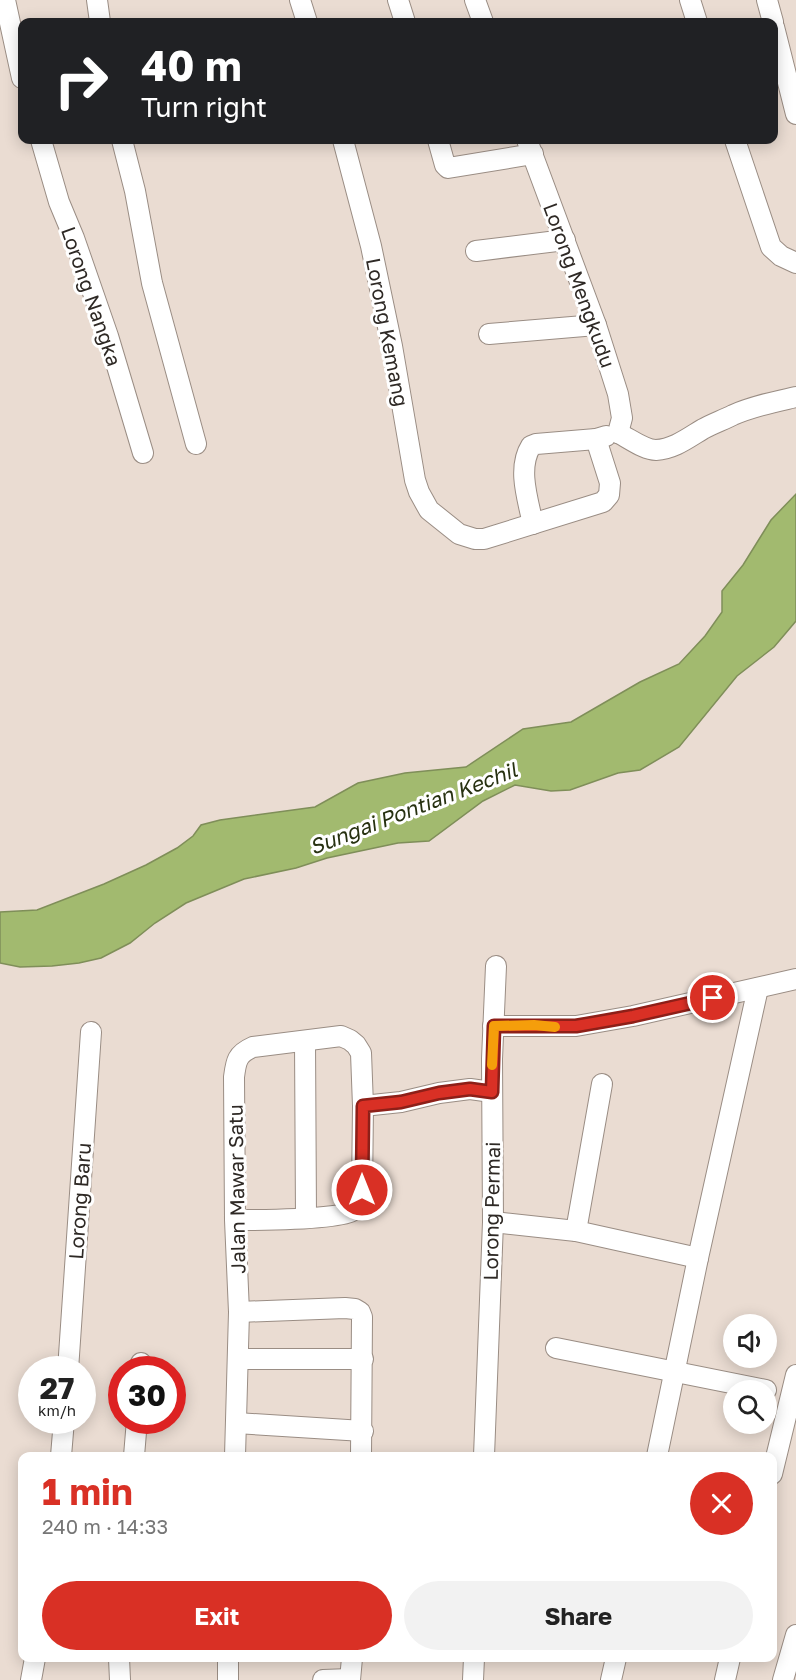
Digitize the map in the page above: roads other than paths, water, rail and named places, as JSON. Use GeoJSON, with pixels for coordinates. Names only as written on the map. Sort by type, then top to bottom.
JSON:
{"type":"FeatureCollection","features":[{"type":"Feature","properties":{"kind":"street"},"geometry":{"type":"LineString","coordinates":[[5,0],[18,60]]}},
{"type":"Feature","properties":{"kind":"street"},"geometry":{"type":"LineString","coordinates":[[97,0],[99,18]]}},
{"type":"Feature","properties":{"kind":"street"},"geometry":{"type":"LineString","coordinates":[[300,0],[306,18]]}},
{"type":"Feature","properties":{"kind":"street"},"geometry":{"type":"LineString","coordinates":[[398,0],[404,18]]}},
{"type":"Feature","properties":{"kind":"street"},"geometry":{"type":"LineString","coordinates":[[475,0],[482,18]]}},
{"type":"Feature","properties":{"kind":"street"},"geometry":{"type":"LineString","coordinates":[[690,0],[696,18]]}},
{"type":"Feature","properties":{"kind":"street"},"geometry":{"type":"LineString","coordinates":[[767,0],[771,18]]}},
{"type":"Feature","properties":{"kind":"street"},"geometry":{"type":"LineString","coordinates":[[778,44],[796,114]]}},
{"type":"Feature","properties":{"kind":"street","name":"Lorong Nangka"},"geometry":{"type":"LineString","coordinates":[[42,144],[59,202],[108,336],[143,453]]}},
{"type":"Feature","properties":{"kind":"street"},"geometry":{"type":"LineString","coordinates":[[123,144],[135,190],[152,283],[196,444]]}},
{"type":"Feature","properties":{"kind":"street","name":"Lorong Kemang"},"geometry":{"type":"LineString","coordinates":[[344,144],[372,246],[415,480],[429,510],[459,534],[475,539],[603,502],[610,490],[610,483],[596,439]]}},
{"type":"Feature","properties":{"kind":"street"},"geometry":{"type":"LineString","coordinates":[[439,144],[448,168],[530,147]]}},
{"type":"Feature","properties":{"kind":"street"},"geometry":{"type":"LineString","coordinates":[[736,144],[771,247],[781,256],[796,263]]}},
{"type":"Feature","properties":{"kind":"street","name":"Lorong Mengkudu"},"geometry":{"type":"LineString","coordinates":[[530,147],[596,325],[621,407],[622,418],[618,433]]}},
{"type":"Feature","properties":{"kind":"street"},"geometry":{"type":"LineString","coordinates":[[476,251],[565,240]]}},
{"type":"Feature","properties":{"kind":"street"},"geometry":{"type":"LineString","coordinates":[[489,334],[596,325]]}},
{"type":"Feature","properties":{"kind":"street"},"geometry":{"type":"LineString","coordinates":[[533,524],[524,479],[526,456],[531,446],[596,439],[618,433],[648,448],[655,450],[667,448],[680,444],[704,429],[736,414],[761,405],[796,397]]}},
{"type":"Feature","properties":{"kind":"street","name":"Lorong Permai"},"geometry":{"type":"LineString","coordinates":[[484,1452],[492,1222],[492,1092],[496,966]]}},
{"type":"Feature","properties":{"kind":"street"},"geometry":{"type":"LineString","coordinates":[[494,1026],[576,1026],[633,1016],[796,979]]}},
{"type":"Feature","properties":{"kind":"street"},"geometry":{"type":"LineString","coordinates":[[658,1452],[758,988]]}},
{"type":"Feature","properties":{"kind":"street","name":"Lorong Baru"},"geometry":{"type":"LineString","coordinates":[[69,1356],[91,1032]]}},
{"type":"Feature","properties":{"kind":"street","name":"Jalan Mawar Satu"},"geometry":{"type":"LineString","coordinates":[[235,1452],[239,1312],[235,1220],[234,1077],[239,1056],[244,1050],[253,1047],[341,1036],[356,1045],[361,1053],[363,1106]]}},
{"type":"Feature","properties":{"kind":"street"},"geometry":{"type":"LineString","coordinates":[[305,1041],[306,1218]]}},
{"type":"Feature","properties":{"kind":"street"},"geometry":{"type":"LineString","coordinates":[[576,1231],[602,1084]]}},
{"type":"Feature","properties":{"kind":"street"},"geometry":{"type":"LineString","coordinates":[[235,1220],[306,1218],[345,1214],[353,1210],[362,1190],[363,1106],[401,1102],[439,1093],[470,1089],[492,1092]]}},
{"type":"Feature","properties":{"kind":"street"},"geometry":{"type":"LineString","coordinates":[[492,1222],[576,1231],[698,1258]]}},
{"type":"Feature","properties":{"kind":"street"},"geometry":{"type":"LineString","coordinates":[[239,1312],[345,1308],[360,1312],[363,1359],[362,1452]]}},
{"type":"Feature","properties":{"kind":"street"},"geometry":{"type":"LineString","coordinates":[[556,1348],[723,1382]]}},
{"type":"Feature","properties":{"kind":"street"},"geometry":{"type":"LineString","coordinates":[[238,1359],[363,1359]]}},
{"type":"Feature","properties":{"kind":"street"},"geometry":{"type":"LineString","coordinates":[[777,1456],[793,1397],[796,1375]]}},
{"type":"Feature","properties":{"kind":"street"},"geometry":{"type":"LineString","coordinates":[[777,1393],[793,1397]]}},
{"type":"Feature","properties":{"kind":"street"},"geometry":{"type":"LineString","coordinates":[[236,1422],[363,1431]]}},
{"type":"Feature","properties":{"kind":"street"},"geometry":{"type":"LineString","coordinates":[[61,1452],[63,1434]]}},
{"type":"Feature","properties":{"kind":"street"},"geometry":{"type":"LineString","coordinates":[[134,1452],[136,1434]]}},
{"type":"Feature","properties":{"kind":"street"},"geometry":{"type":"LineString","coordinates":[[783,1680],[796,1635]]}},
{"type":"Feature","properties":{"kind":"street"},"geometry":{"type":"LineString","coordinates":[[31,1680],[34,1662]]}},
{"type":"Feature","properties":{"kind":"street"},"geometry":{"type":"LineString","coordinates":[[119,1662],[120,1680]]}},
{"type":"Feature","properties":{"kind":"street"},"geometry":{"type":"LineString","coordinates":[[228,1662],[228,1680]]}},
{"type":"Feature","properties":{"kind":"street"},"geometry":{"type":"LineString","coordinates":[[323,1680],[350,1680],[352,1662]]}},
{"type":"Feature","properties":{"kind":"street"},"geometry":{"type":"LineString","coordinates":[[473,1680],[474,1662]]}},
{"type":"Feature","properties":{"kind":"street"},"geometry":{"type":"LineString","coordinates":[[611,1680],[615,1662]]}},
{"type":"Feature","properties":{"kind":"street"},"geometry":{"type":"LineString","coordinates":[[725,1680],[729,1662]]}},
{"type":"Feature","properties":{"kind":"water","name":"Sungai Pontian Kechil"},"geometry":{"type":"Polygon","coordinates":[[[796,494],[796,621],[774,647],[737,676],[679,747],[640,770],[618,773],[570,790],[551,791],[515,785],[483,801],[429,841],[398,843],[244,879],[186,903],[130,943],[101,958],[52,966],[20,967],[0,963],[0,912],[37,910],[104,884],[177,848],[193,836],[201,825],[220,820],[315,807],[358,783],[405,773],[466,767],[523,729],[571,722],[640,682],[679,664],[705,636],[722,612],[722,591],[743,565],[771,520],[796,494]]]}}]}
